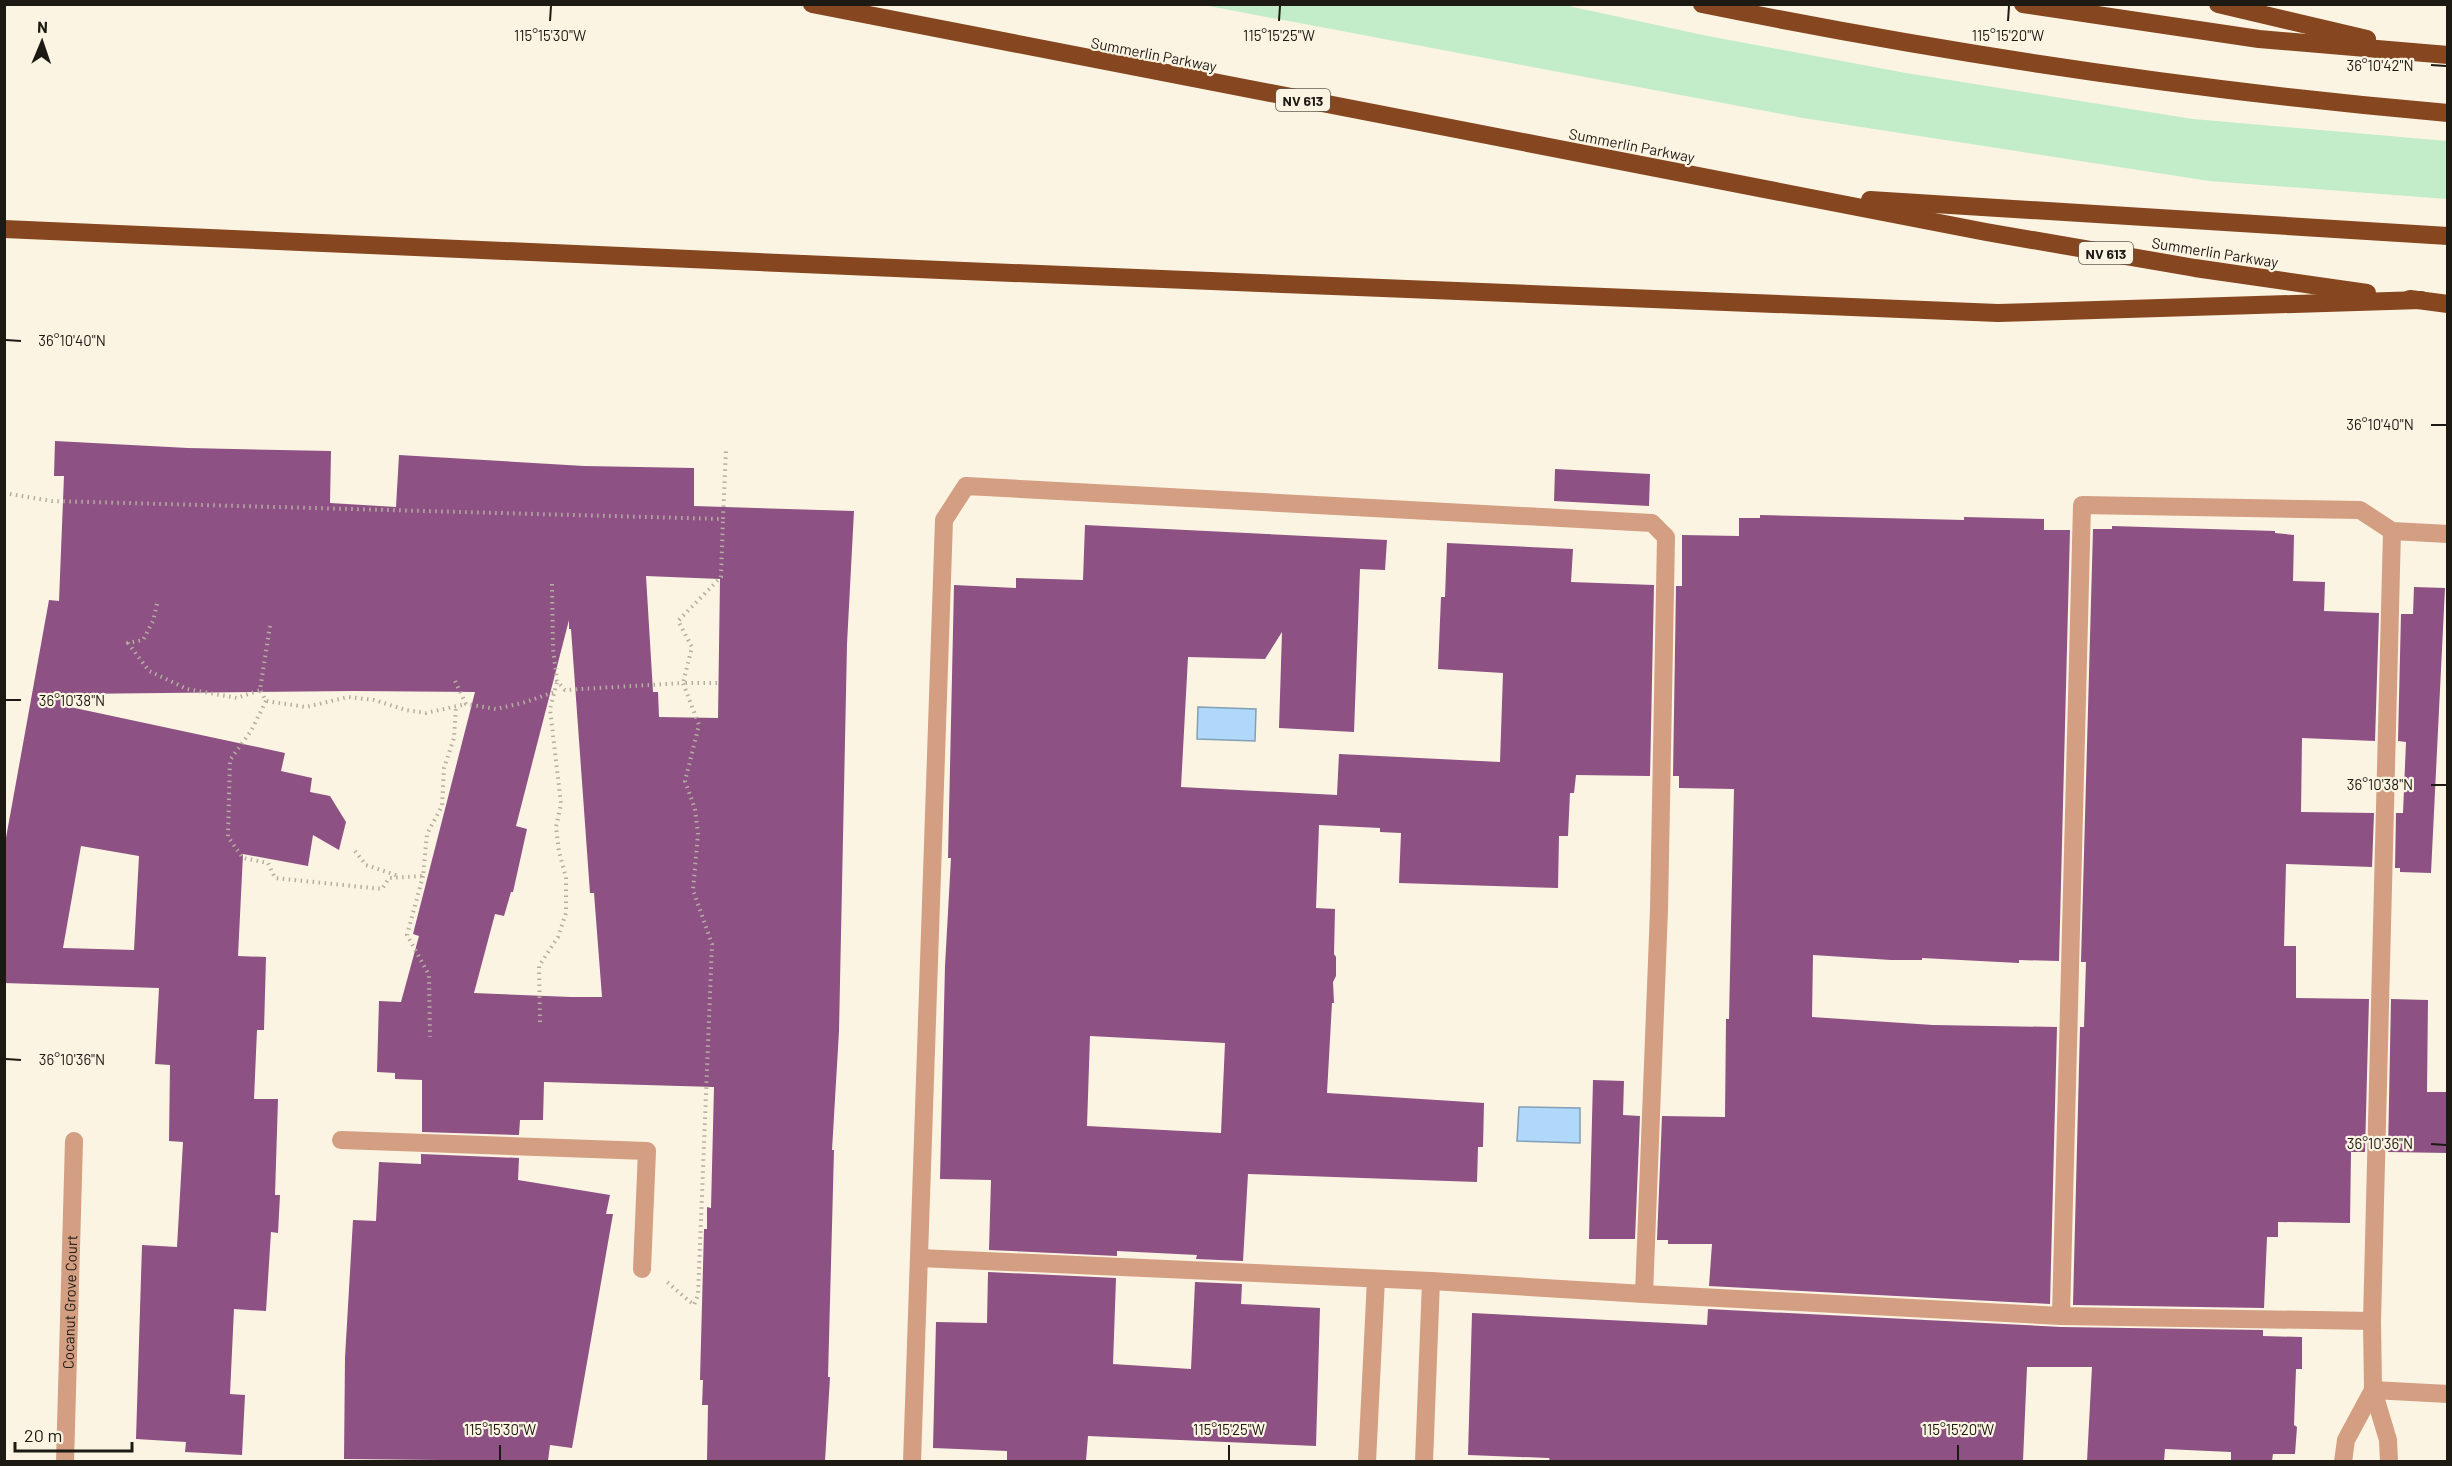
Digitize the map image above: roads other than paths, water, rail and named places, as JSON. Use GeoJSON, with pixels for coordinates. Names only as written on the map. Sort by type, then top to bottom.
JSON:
{"type":"FeatureCollection","features":[{"type":"Feature","properties":{"kind":"highway","name":"Summerlin Parkway"},"geometry":{"type":"LineString","coordinates":[[812,4],[1793,195],[2126,257],[2448,304]]}},
{"type":"Feature","properties":{"kind":"highway"},"geometry":{"type":"LineString","coordinates":[[1702,4],[1920,45],[2078,70],[2292,98],[2448,113]]}},
{"type":"Feature","properties":{"kind":"highway"},"geometry":{"type":"LineString","coordinates":[[2023,4],[2259,39],[2448,54]]}},
{"type":"Feature","properties":{"kind":"highway"},"geometry":{"type":"LineString","coordinates":[[2218,4],[2428,53]]}},
{"type":"Feature","properties":{"kind":"highway"},"geometry":{"type":"LineString","coordinates":[[1793,195],[2448,236]]}},
{"type":"Feature","properties":{"kind":"highway"},"geometry":{"type":"LineString","coordinates":[[4,229],[940,270],[1998,312],[2421,300]]}},
{"type":"Feature","properties":{"kind":"street"},"geometry":{"type":"LineString","coordinates":[[912,1461],[944,520],[966,486],[1652,523],[1666,537],[1659,910],[1644,1294]]}},
{"type":"Feature","properties":{"kind":"street"},"geometry":{"type":"LineString","coordinates":[[2061,1316],[2082,505],[2360,510],[2392,531],[2448,534]]}},
{"type":"Feature","properties":{"kind":"street"},"geometry":{"type":"LineString","coordinates":[[2389,1461],[2388,1440],[2373,1390],[2372,1321],[2392,531]]}},
{"type":"Feature","properties":{"kind":"street"},"geometry":{"type":"LineString","coordinates":[[341,1140],[647,1151],[642,1269]]}},
{"type":"Feature","properties":{"kind":"street","name":"Cocanut Grove Court"},"geometry":{"type":"LineString","coordinates":[[65,1461],[74,1141]]}},
{"type":"Feature","properties":{"kind":"street"},"geometry":{"type":"LineString","coordinates":[[920,1257],[1431,1281],[2061,1316],[2372,1321]]}},
{"type":"Feature","properties":{"kind":"street"},"geometry":{"type":"LineString","coordinates":[[1367,1461],[1376,1279]]}},
{"type":"Feature","properties":{"kind":"street"},"geometry":{"type":"LineString","coordinates":[[1424,1461],[1431,1281]]}},
{"type":"Feature","properties":{"kind":"street"},"geometry":{"type":"LineString","coordinates":[[2373,1390],[2448,1394]]}},
{"type":"Feature","properties":{"kind":"street"},"geometry":{"type":"LineString","coordinates":[[2343,1461],[2346,1440],[2373,1390]]}},
{"type":"Feature","properties":{"kind":"water"},"geometry":{"type":"Polygon","coordinates":[[[1198,707],[1256,709],[1255,741],[1197,739],[1198,707]]]}},
{"type":"Feature","properties":{"kind":"water"},"geometry":{"type":"Polygon","coordinates":[[[1519,1107],[1580,1108],[1580,1143],[1517,1141],[1519,1107]]]}}]}
